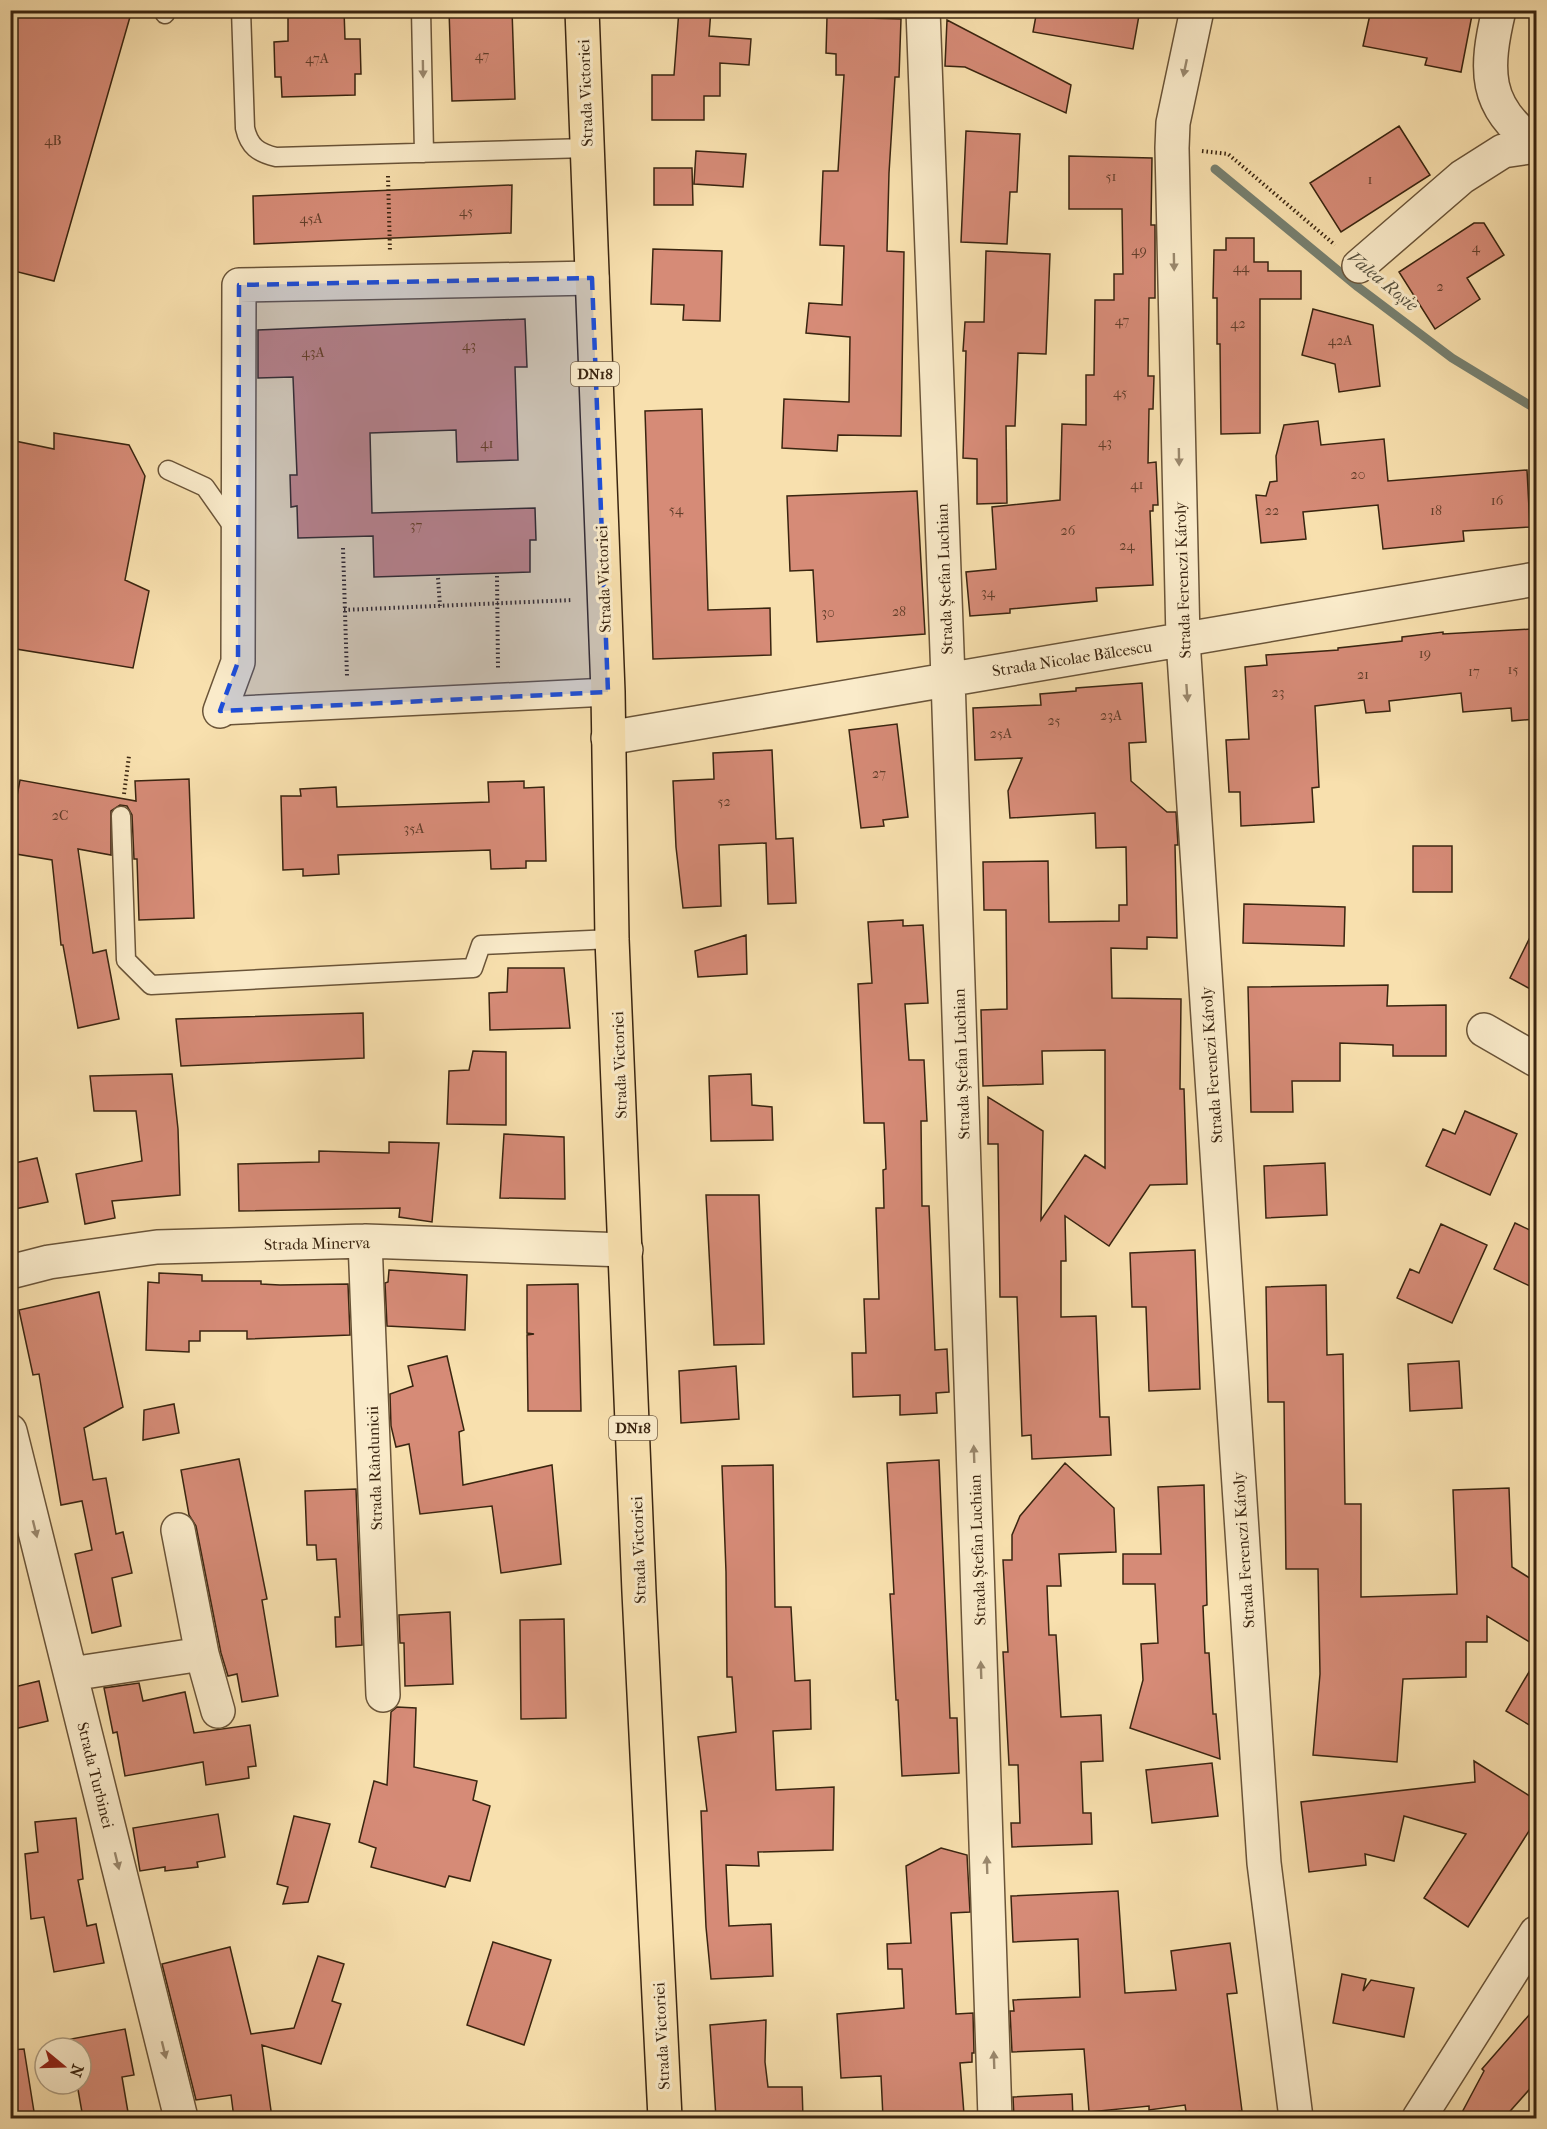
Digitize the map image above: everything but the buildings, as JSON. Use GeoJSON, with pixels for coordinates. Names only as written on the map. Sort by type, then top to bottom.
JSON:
{"type":"FeatureCollection","features":[{"type":"Feature","properties":{"kind":"main road","name":"Strada Victoriei"},"geometry":{"type":"LineString","coordinates":[[582,10],[608,692],[612,939],[639,1592],[665,2118]]}},
{"type":"Feature","properties":{"kind":"street","name":"Strada Ștefan Luchian"},"geometry":{"type":"LineString","coordinates":[[923,10],[948,678],[995,2118]]}},
{"type":"Feature","properties":{"kind":"street","name":"Strada Ferenczi Károly"},"geometry":{"type":"LineString","coordinates":[[1197,10],[1173,123],[1172,148],[1183,640],[1264,1863],[1296,2118]]}},
{"type":"Feature","properties":{"kind":"street"},"geometry":{"type":"LineString","coordinates":[[1499,10],[1489,61],[1493,93],[1508,120],[1536,145]]}},
{"type":"Feature","properties":{"kind":"street"},"geometry":{"type":"LineString","coordinates":[[1359,266],[1462,177],[1503,152],[1536,145]]}},
{"type":"Feature","properties":{"kind":"street"},"geometry":{"type":"LineString","coordinates":[[592,278],[239,285],[238,662],[220,711],[608,692]]}},
{"type":"Feature","properties":{"kind":"street","name":"Strada Nicolae Bălcescu"},"geometry":{"type":"LineString","coordinates":[[608,738],[1536,579]]}},
{"type":"Feature","properties":{"kind":"street"},"geometry":{"type":"LineString","coordinates":[[1484,1030],[1536,1060]]}},
{"type":"Feature","properties":{"kind":"street","name":"Strada Minerva"},"geometry":{"type":"LineString","coordinates":[[10,1272],[49,1262],[157,1247],[365,1241],[626,1250]]}},
{"type":"Feature","properties":{"kind":"street","name":"Strada Rândunicii"},"geometry":{"type":"LineString","coordinates":[[365,1241],[383,1695]]}},
{"type":"Feature","properties":{"kind":"street","name":"Strada Turbinei"},"geometry":{"type":"LineString","coordinates":[[10,1431],[182,2118]]}},
{"type":"Feature","properties":{"kind":"street"},"geometry":{"type":"LineString","coordinates":[[178,1530],[202,1654],[218,1712]]}},
{"type":"Feature","properties":{"kind":"street"},"geometry":{"type":"LineString","coordinates":[[71,1674],[202,1654]]}},
{"type":"Feature","properties":{"kind":"street"},"geometry":{"type":"LineString","coordinates":[[1419,2118],[1536,1933]]}},
{"type":"Feature","properties":{"kind":"lane"},"geometry":{"type":"LineString","coordinates":[[241,10],[245,128],[254,148],[263,154],[276,157],[587,148]]}},
{"type":"Feature","properties":{"kind":"lane"},"geometry":{"type":"LineString","coordinates":[[421,10],[424,153]]}},
{"type":"Feature","properties":{"kind":"lane"},"geometry":{"type":"LineString","coordinates":[[168,470],[205,487],[240,536]]}},
{"type":"Feature","properties":{"kind":"lane"},"geometry":{"type":"LineString","coordinates":[[121,816],[126,960],[151,985],[473,968],[482,945],[612,939]]}},
{"type":"Feature","properties":{"kind":"path"},"geometry":{"type":"LineString","coordinates":[[1172,148],[1228,154],[1359,266]]}},
{"type":"Feature","properties":{"kind":"path"},"geometry":{"type":"LineString","coordinates":[[387,154],[391,282]]}},
{"type":"Feature","properties":{"kind":"path"},"geometry":{"type":"LineString","coordinates":[[343,548],[348,705]]}},
{"type":"Feature","properties":{"kind":"path"},"geometry":{"type":"LineString","coordinates":[[497,576],[498,697]]}},
{"type":"Feature","properties":{"kind":"path"},"geometry":{"type":"LineString","coordinates":[[438,578],[440,606]]}},
{"type":"Feature","properties":{"kind":"path"},"geometry":{"type":"LineString","coordinates":[[344,610],[604,599]]}},
{"type":"Feature","properties":{"kind":"path"},"geometry":{"type":"LineString","coordinates":[[121,816],[129,756]]}},
{"type":"Feature","properties":{"kind":"highlighted area"},"geometry":{"type":"Polygon","coordinates":[[[592,278],[608,692],[220,711],[238,662],[239,285],[592,278]]]}},
{"type":"Feature","properties":{"kind":"waterway","name":"Valea Roșie"},"geometry":{"type":"LineString","coordinates":[[1215,169],[1358,287],[1452,358],[1536,409]]}}]}
